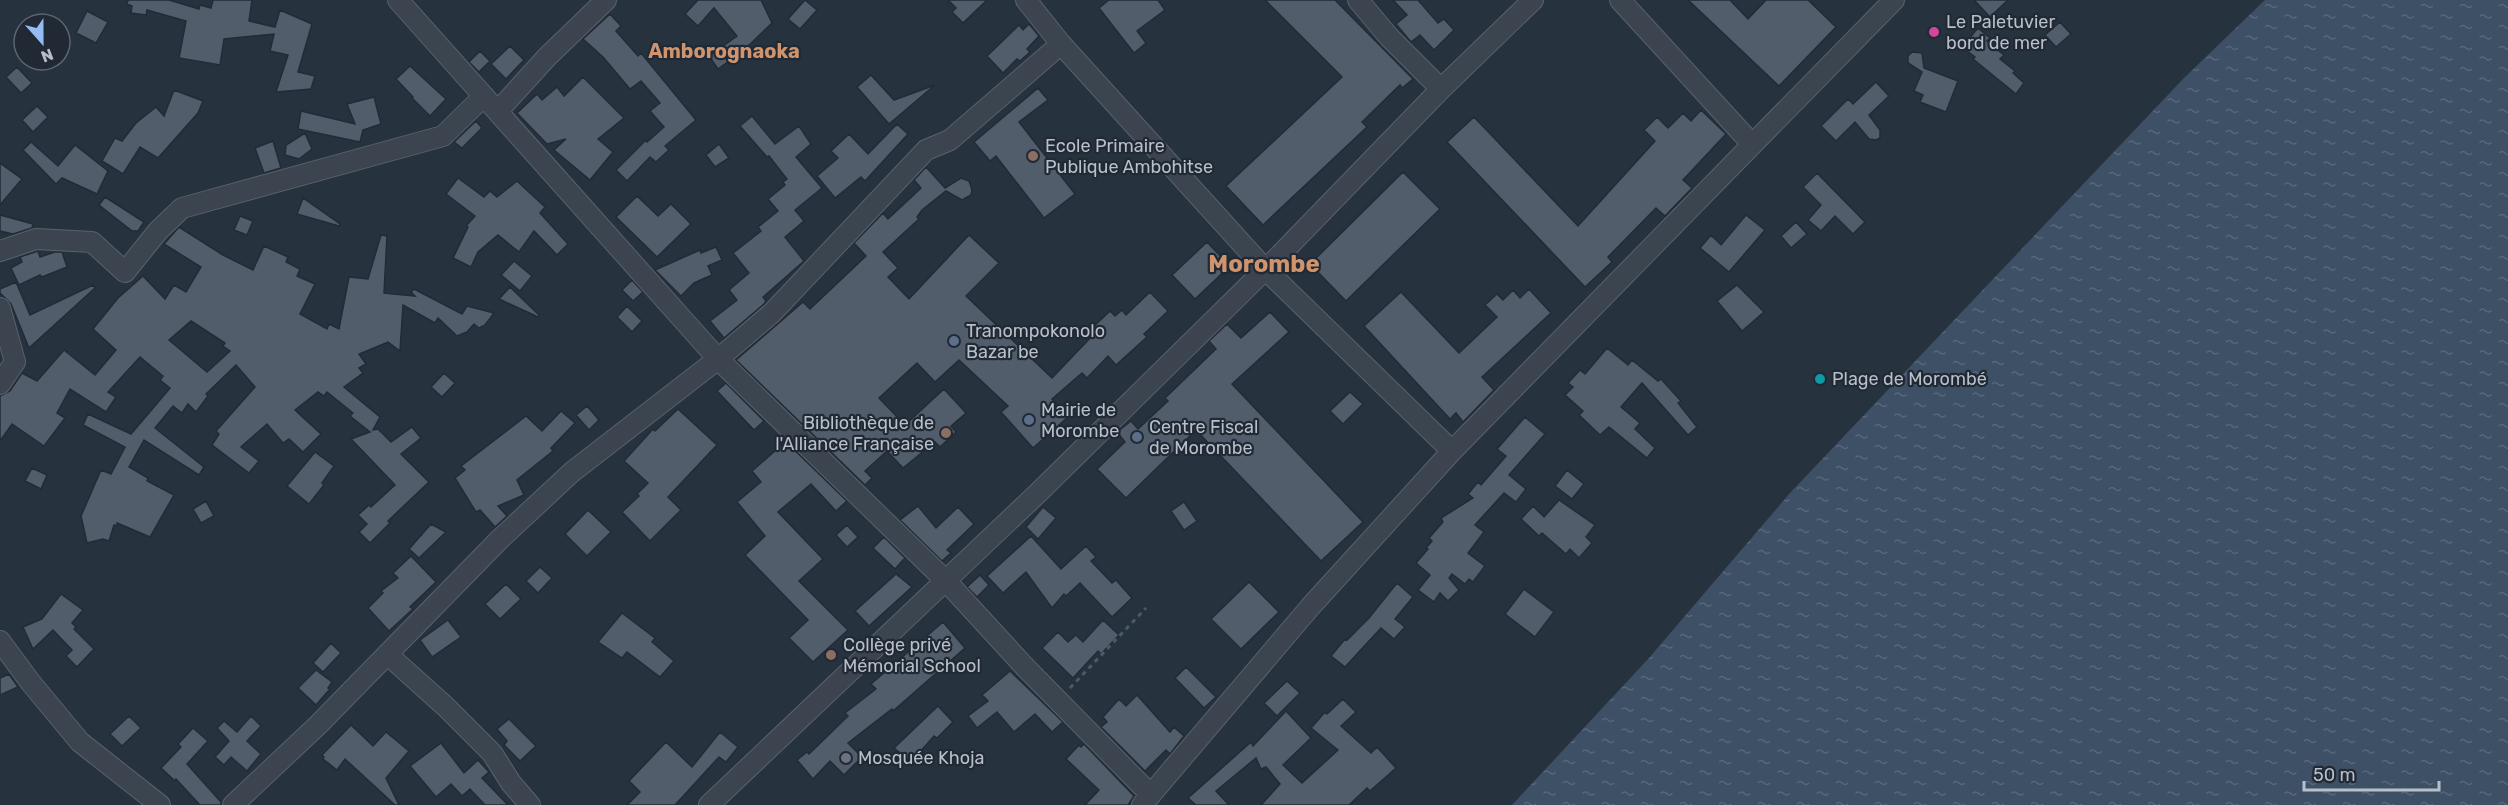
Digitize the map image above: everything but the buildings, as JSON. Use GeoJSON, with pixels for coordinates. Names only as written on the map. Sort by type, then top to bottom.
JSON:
{"type":"FeatureCollection","features":[{"type":"Feature","properties":{"kind":"street"},"geometry":{"type":"LineString","coordinates":[[398,0],[718,360],[946,582],[1058,700],[1146,800],[1311,606],[1452,451],[1894,0]]}},
{"type":"Feature","properties":{"kind":"street"},"geometry":{"type":"LineString","coordinates":[[498,111],[547,57],[606,0]]}},
{"type":"Feature","properties":{"kind":"street"},"geometry":{"type":"LineString","coordinates":[[1358,0],[1389,36],[1441,89]]}},
{"type":"Feature","properties":{"kind":"street"},"geometry":{"type":"LineString","coordinates":[[709,805],[946,582],[1533,0]]}},
{"type":"Feature","properties":{"kind":"street"},"geometry":{"type":"LineString","coordinates":[[1620,0],[1752,144]]}},
{"type":"Feature","properties":{"kind":"street"},"geometry":{"type":"LineString","coordinates":[[1032,2],[1061,44],[1264,268],[1452,451]]}},
{"type":"Feature","properties":{"kind":"street"},"geometry":{"type":"LineString","coordinates":[[233,805],[318,725],[500,539],[572,472],[718,360],[772,313],[926,150],[950,140],[1061,44]]}},
{"type":"Feature","properties":{"kind":"street"},"geometry":{"type":"LineString","coordinates":[[0,251],[36,239],[92,242],[125,272],[158,231],[182,208],[443,136],[484,96]]}},
{"type":"Feature","properties":{"kind":"street"},"geometry":{"type":"LineString","coordinates":[[0,308],[15,362],[0,384]]}},
{"type":"Feature","properties":{"kind":"street"},"geometry":{"type":"LineString","coordinates":[[0,640],[30,683],[80,742],[160,805]]}},
{"type":"Feature","properties":{"kind":"street"},"geometry":{"type":"LineString","coordinates":[[387,654],[446,707],[492,753],[511,783],[530,805]]}},
{"type":"Feature","properties":{"kind":"path"},"geometry":{"type":"LineString","coordinates":[[1058,700],[1146,608]]}},
{"type":"Feature","properties":{"kind":"water"},"geometry":{"type":"Polygon","coordinates":[[[2265,0],[2508,0],[2508,805],[1512,805],[1649,658],[1790,493],[2184,78],[2265,0]]]}},
{"type":"Feature","properties":{"kind":"place","name":"Le Paletuvier bord de mer"},"geometry":{"type":"Point","coordinates":[1934,32]}},
{"type":"Feature","properties":{"kind":"place","name":"Ecole Primaire Publique Ambohitse"},"geometry":{"type":"Point","coordinates":[1033,156]}},
{"type":"Feature","properties":{"kind":"place","name":"Tranompokonolo Bazar be"},"geometry":{"type":"Point","coordinates":[954,341]}},
{"type":"Feature","properties":{"kind":"place","name":"Plage de Morombé"},"geometry":{"type":"Point","coordinates":[1820,379]}},
{"type":"Feature","properties":{"kind":"place","name":"Mairie de Morombe"},"geometry":{"type":"Point","coordinates":[1029,420]}},
{"type":"Feature","properties":{"kind":"place","name":"Bibliothèque de l'Alliance Française"},"geometry":{"type":"Point","coordinates":[946,433]}},
{"type":"Feature","properties":{"kind":"place","name":"Centre Fiscal de Morombe"},"geometry":{"type":"Point","coordinates":[1137,437]}},
{"type":"Feature","properties":{"kind":"place","name":"Collège privé Mémorial School"},"geometry":{"type":"Point","coordinates":[831,655]}},
{"type":"Feature","properties":{"kind":"place","name":"Mosquée Khoja"},"geometry":{"type":"Point","coordinates":[846,758]}},
{"type":"Feature","properties":{"kind":"district","name":"Amborognaoka"},"geometry":{"type":"Point","coordinates":[724,51]}},
{"type":"Feature","properties":{"kind":"district","name":"Morombe"},"geometry":{"type":"Point","coordinates":[1264,264]}}]}
